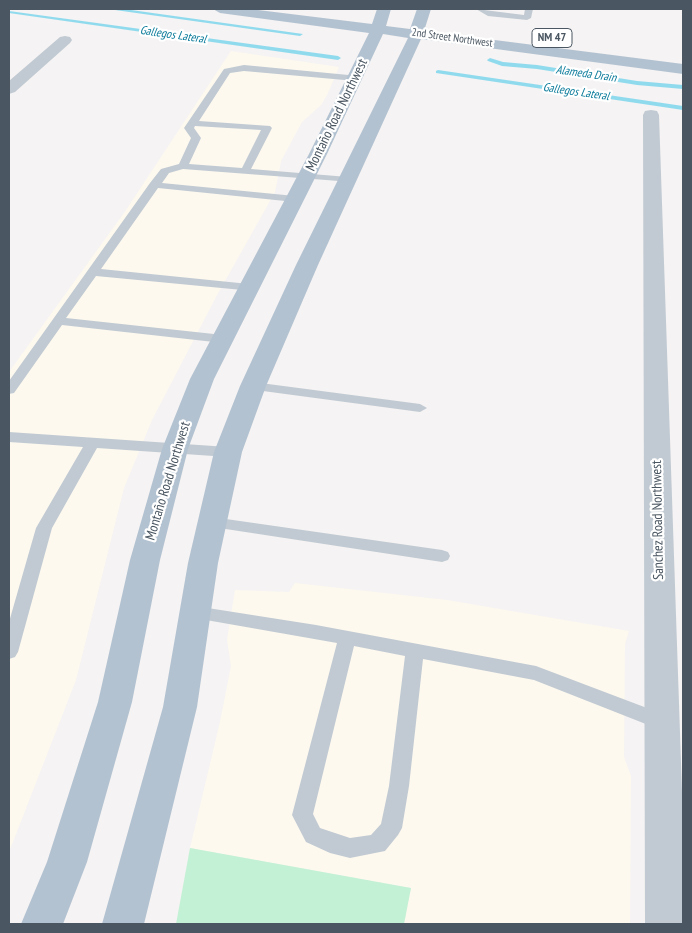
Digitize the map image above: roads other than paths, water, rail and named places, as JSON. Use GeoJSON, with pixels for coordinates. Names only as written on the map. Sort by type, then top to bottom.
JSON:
{"type":"FeatureCollection","features":[{"type":"Feature","properties":{"kind":"main road","name":"2nd Street Northwest"},"geometry":{"type":"LineString","coordinates":[[220,9],[406,19]]}},
{"type":"Feature","properties":{"kind":"main road","name":"2nd Street Northwest"},"geometry":{"type":"LineString","coordinates":[[320,9],[406,19],[683,69]]}},
{"type":"Feature","properties":{"kind":"main road","name":"Montaño Road Northwest"},"geometry":{"type":"LineString","coordinates":[[42,924],[67,862],[115,702],[144,560],[175,449],[202,379],[374,41],[406,19]]}},
{"type":"Feature","properties":{"kind":"main road"},"geometry":{"type":"LineString","coordinates":[[123,924],[180,707],[203,563],[228,452],[253,386],[307,265],[412,46],[406,19]]}},
{"type":"Feature","properties":{"kind":"main road","name":"NM 47"},"geometry":{"type":"LineString","coordinates":[[527,34],[683,55]]}},
{"type":"Feature","properties":{"kind":"street"},"geometry":{"type":"LineString","coordinates":[[9,89],[65,40]]}},
{"type":"Feature","properties":{"kind":"street","name":"Sanchez Road Northwest"},"geometry":{"type":"LineString","coordinates":[[650,115],[661,722],[674,845],[666,924]]}},
{"type":"Feature","properties":{"kind":"lane"},"geometry":{"type":"LineString","coordinates":[[480,9],[488,14],[527,18],[529,9]]}},
{"type":"Feature","properties":{"kind":"lane"},"geometry":{"type":"LineString","coordinates":[[183,166],[196,138],[189,128],[227,71],[244,68],[356,78]]}},
{"type":"Feature","properties":{"kind":"lane"},"geometry":{"type":"LineString","coordinates":[[193,123],[267,128],[245,171]]}},
{"type":"Feature","properties":{"kind":"lane"},"geometry":{"type":"LineString","coordinates":[[9,390],[165,170],[183,166],[245,171],[301,187]]}},
{"type":"Feature","properties":{"kind":"lane"},"geometry":{"type":"LineString","coordinates":[[154,185],[301,187],[348,180]]}},
{"type":"Feature","properties":{"kind":"lane"},"geometry":{"type":"LineString","coordinates":[[93,272],[248,288]]}},
{"type":"Feature","properties":{"kind":"lane"},"geometry":{"type":"LineString","coordinates":[[58,322],[223,339]]}},
{"type":"Feature","properties":{"kind":"lane"},"geometry":{"type":"LineString","coordinates":[[253,386],[420,408]]}},
{"type":"Feature","properties":{"kind":"lane"},"geometry":{"type":"LineString","coordinates":[[9,438],[228,452]]}},
{"type":"Feature","properties":{"kind":"lane"},"geometry":{"type":"LineString","coordinates":[[9,652],[44,528],[92,443]]}},
{"type":"Feature","properties":{"kind":"lane"},"geometry":{"type":"LineString","coordinates":[[212,522],[442,556]]}},
{"type":"Feature","properties":{"kind":"lane"},"geometry":{"type":"LineString","coordinates":[[195,612],[536,673],[661,722]]}},
{"type":"Feature","properties":{"kind":"lane"},"geometry":{"type":"LineString","coordinates":[[347,638],[302,816],[313,835],[330,843],[350,848],[377,844],[391,828],[399,786],[415,650]]}},
{"type":"Feature","properties":{"kind":"waterway","name":"Alameda Drain"},"geometry":{"type":"LineString","coordinates":[[115,9],[300,34]]}},
{"type":"Feature","properties":{"kind":"waterway","name":"Gallegos Lateral"},"geometry":{"type":"LineString","coordinates":[[9,12],[338,58]]}},
{"type":"Feature","properties":{"kind":"waterway","name":"Alameda Drain"},"geometry":{"type":"LineString","coordinates":[[490,60],[502,64],[537,67],[637,83],[683,87]]}},
{"type":"Feature","properties":{"kind":"waterway","name":"Gallegos Lateral"},"geometry":{"type":"LineString","coordinates":[[438,72],[683,108]]}}]}
